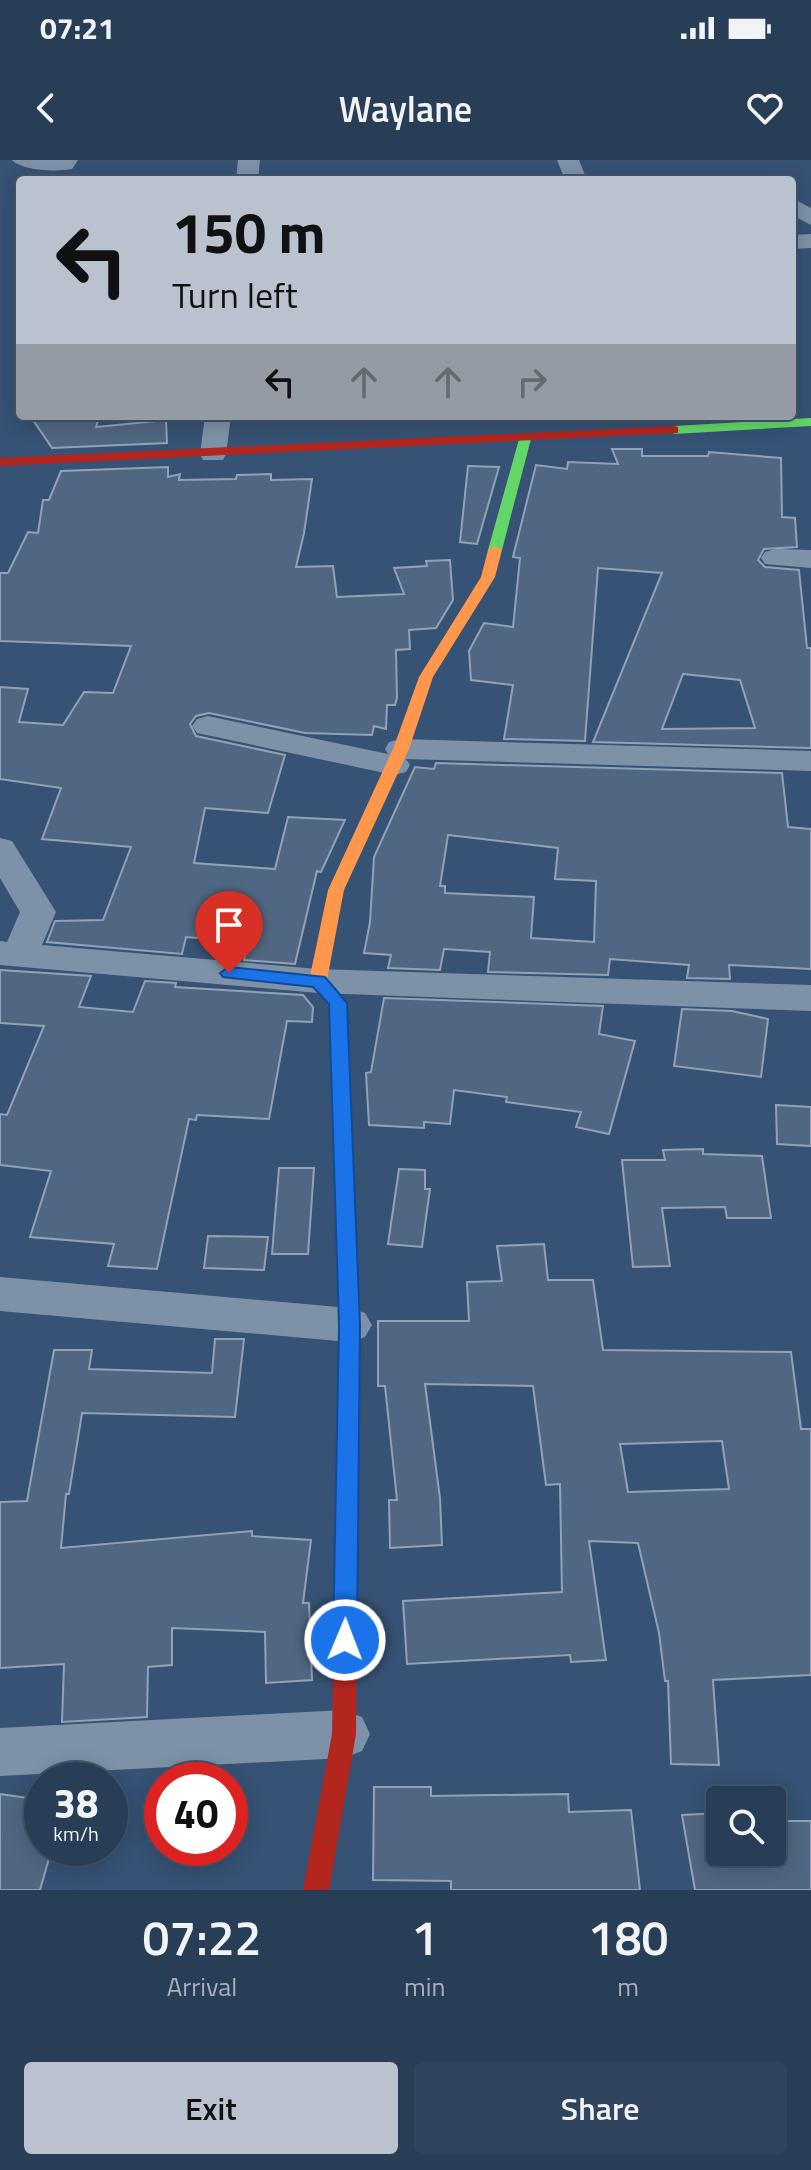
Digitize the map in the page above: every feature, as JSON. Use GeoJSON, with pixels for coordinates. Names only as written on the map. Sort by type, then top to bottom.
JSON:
{"type":"FeatureCollection","features":[{"type":"Feature","properties":{"kind":"street"},"geometry":{"type":"LineString","coordinates":[[23,160],[69,168]]}},
{"type":"Feature","properties":{"kind":"street"},"geometry":{"type":"LineString","coordinates":[[213,454],[217,420]]}},
{"type":"Feature","properties":{"kind":"street"},"geometry":{"type":"LineString","coordinates":[[0,462],[525,439],[754,420],[811,422]]}},
{"type":"Feature","properties":{"kind":"street"},"geometry":{"type":"LineString","coordinates":[[318,981],[336,890],[397,757],[426,677],[488,577],[525,439]]}},
{"type":"Feature","properties":{"kind":"street"},"geometry":{"type":"LineString","coordinates":[[775,558],[811,559]]}},
{"type":"Feature","properties":{"kind":"street"},"geometry":{"type":"LineString","coordinates":[[208,726],[397,757],[811,761]]}},
{"type":"Feature","properties":{"kind":"street"},"geometry":{"type":"LineString","coordinates":[[0,849],[38,912],[10,954],[318,981],[811,998]]}},
{"type":"Feature","properties":{"kind":"street"},"geometry":{"type":"LineString","coordinates":[[316,1890],[344,1734],[350,1325],[338,1003],[318,981]]}},
{"type":"Feature","properties":{"kind":"street"},"geometry":{"type":"LineString","coordinates":[[0,1294],[350,1325]]}},
{"type":"Feature","properties":{"kind":"street"},"geometry":{"type":"LineString","coordinates":[[0,1752],[344,1734]]}},
{"type":"Feature","properties":{"kind":"building"},"geometry":{"type":"Polygon","coordinates":[[[33,420],[98,420],[96,427],[166,420],[167,443],[52,448],[33,420]]]}},
{"type":"Feature","properties":{"kind":"building"},"geometry":{"type":"Polygon","coordinates":[[[612,449],[642,449],[642,456],[708,456],[709,452],[781,458],[782,517],[795,518],[797,547],[764,549],[758,560],[765,567],[799,570],[807,648],[811,648],[811,748],[593,742],[662,573],[598,568],[585,741],[504,739],[513,685],[471,680],[469,651],[484,623],[513,627],[520,558],[513,557],[536,465],[567,469],[568,462],[618,464],[612,449]],[[683,674],[662,729],[755,728],[740,680],[683,674]]]}},
{"type":"Feature","properties":{"kind":"building"},"geometry":{"type":"Polygon","coordinates":[[[468,466],[499,467],[477,544],[460,542],[468,466]]]}},
{"type":"Feature","properties":{"kind":"building"},"geometry":{"type":"Polygon","coordinates":[[[168,467],[168,477],[180,474],[179,480],[236,479],[237,475],[271,474],[271,480],[312,479],[296,567],[333,566],[337,597],[404,594],[394,568],[427,566],[426,561],[450,560],[453,600],[436,628],[409,630],[410,649],[396,650],[397,698],[395,705],[387,705],[386,729],[374,726],[372,735],[305,733],[209,713],[196,716],[190,724],[196,736],[285,755],[268,813],[205,808],[194,863],[275,869],[288,817],[345,820],[321,872],[317,871],[295,964],[244,960],[248,942],[186,937],[182,954],[47,942],[55,921],[103,920],[131,847],[42,839],[61,788],[0,779],[0,687],[28,689],[19,722],[63,725],[84,692],[113,693],[131,646],[0,641],[0,573],[8,573],[28,532],[38,533],[43,500],[49,500],[61,471],[168,467]]]}},
{"type":"Feature","properties":{"kind":"building"},"geometry":{"type":"Polygon","coordinates":[[[436,763],[782,773],[788,827],[811,829],[811,969],[729,965],[730,979],[687,978],[689,965],[610,959],[608,975],[488,972],[490,952],[444,949],[440,970],[388,968],[391,955],[364,953],[370,922],[374,857],[415,767],[434,769],[436,763]],[[448,835],[440,886],[445,886],[445,893],[534,897],[531,938],[594,942],[596,881],[555,879],[558,848],[448,835]]]}},
{"type":"Feature","properties":{"kind":"building"},"geometry":{"type":"Polygon","coordinates":[[[0,970],[91,976],[79,1007],[133,1012],[145,981],[176,983],[175,987],[303,995],[313,1007],[312,1022],[287,1021],[269,1119],[197,1115],[196,1120],[189,1119],[157,1269],[108,1266],[114,1244],[30,1237],[51,1171],[0,1165],[0,1114],[7,1115],[44,1026],[0,1023],[0,970]]]}},
{"type":"Feature","properties":{"kind":"building"},"geometry":{"type":"Polygon","coordinates":[[[384,998],[603,1006],[599,1034],[635,1041],[609,1134],[576,1127],[581,1112],[506,1102],[507,1097],[454,1090],[450,1124],[424,1122],[424,1128],[369,1125],[366,1073],[371,1072],[384,998]]]}},
{"type":"Feature","properties":{"kind":"building"},"geometry":{"type":"Polygon","coordinates":[[[682,1009],[732,1011],[768,1019],[761,1077],[674,1066],[682,1009]]]}},
{"type":"Feature","properties":{"kind":"building"},"geometry":{"type":"Polygon","coordinates":[[[776,1105],[811,1107],[811,1146],[777,1144],[776,1105]]]}},
{"type":"Feature","properties":{"kind":"building"},"geometry":{"type":"Polygon","coordinates":[[[703,1149],[703,1154],[762,1156],[771,1218],[727,1218],[725,1207],[662,1208],[670,1266],[633,1267],[622,1160],[665,1160],[663,1150],[703,1149]]]}},
{"type":"Feature","properties":{"kind":"building"},"geometry":{"type":"Polygon","coordinates":[[[279,1168],[314,1168],[308,1254],[272,1254],[279,1168]]]}},
{"type":"Feature","properties":{"kind":"building"},"geometry":{"type":"Polygon","coordinates":[[[399,1169],[425,1170],[425,1189],[430,1189],[422,1247],[388,1244],[399,1169]]]}},
{"type":"Feature","properties":{"kind":"building"},"geometry":{"type":"Polygon","coordinates":[[[208,1236],[268,1237],[264,1270],[204,1268],[208,1236]]]}},
{"type":"Feature","properties":{"kind":"building"},"geometry":{"type":"Polygon","coordinates":[[[544,1244],[548,1280],[593,1280],[603,1350],[791,1352],[801,1429],[811,1429],[811,1675],[713,1680],[719,1765],[671,1764],[668,1681],[665,1681],[659,1633],[638,1543],[589,1541],[606,1660],[571,1662],[570,1655],[407,1664],[403,1601],[562,1592],[560,1484],[546,1485],[533,1386],[425,1384],[440,1498],[442,1545],[390,1548],[389,1500],[397,1500],[385,1386],[378,1386],[378,1321],[469,1321],[467,1282],[502,1281],[497,1246],[544,1244]],[[722,1441],[620,1444],[628,1492],[729,1489],[722,1441]]]}},
{"type":"Feature","properties":{"kind":"building"},"geometry":{"type":"Polygon","coordinates":[[[215,1339],[244,1339],[235,1417],[82,1413],[69,1494],[66,1494],[61,1548],[252,1531],[252,1536],[311,1540],[303,1603],[309,1603],[312,1680],[266,1683],[265,1632],[172,1628],[172,1665],[148,1667],[147,1717],[62,1722],[64,1664],[0,1668],[0,1502],[27,1501],[54,1350],[92,1350],[89,1369],[212,1373],[215,1339]]]}},
{"type":"Feature","properties":{"kind":"building"},"geometry":{"type":"Polygon","coordinates":[[[374,1787],[431,1787],[431,1796],[568,1794],[569,1812],[631,1810],[640,1890],[451,1890],[451,1881],[373,1880],[374,1787]]]}},
{"type":"Feature","properties":{"kind":"building"},"geometry":{"type":"Polygon","coordinates":[[[0,1794],[24,1797],[24,1866],[47,1866],[40,1890],[0,1890],[0,1794]]]}},
{"type":"Feature","properties":{"kind":"building"},"geometry":{"type":"Polygon","coordinates":[[[706,1814],[706,1866],[786,1866],[786,1821],[811,1821],[811,1890],[695,1890],[682,1815],[706,1814]]]}},
{"type":"Feature","properties":{"kind":"traffic: fast"},"geometry":{"type":"LineString","coordinates":[[674,430],[811,422]]}},
{"type":"Feature","properties":{"kind":"traffic: fast"},"geometry":{"type":"LineString","coordinates":[[495,550],[525,439]]}},
{"type":"Feature","properties":{"kind":"traffic: slow"},"geometry":{"type":"LineString","coordinates":[[345,1195],[338,1003],[318,981],[336,890],[401,749],[426,677],[488,577],[495,550]]}},
{"type":"Feature","properties":{"kind":"traffic: jam"},"geometry":{"type":"LineString","coordinates":[[0,462],[674,430]]}},
{"type":"Feature","properties":{"kind":"traffic: jam"},"geometry":{"type":"LineString","coordinates":[[316,1890],[344,1734],[350,1325],[345,1195]]}},
{"type":"Feature","properties":{"kind":"route"},"geometry":{"type":"LineString","coordinates":[[229,973],[318,981],[338,1003],[350,1325],[345,1640]]}}]}
